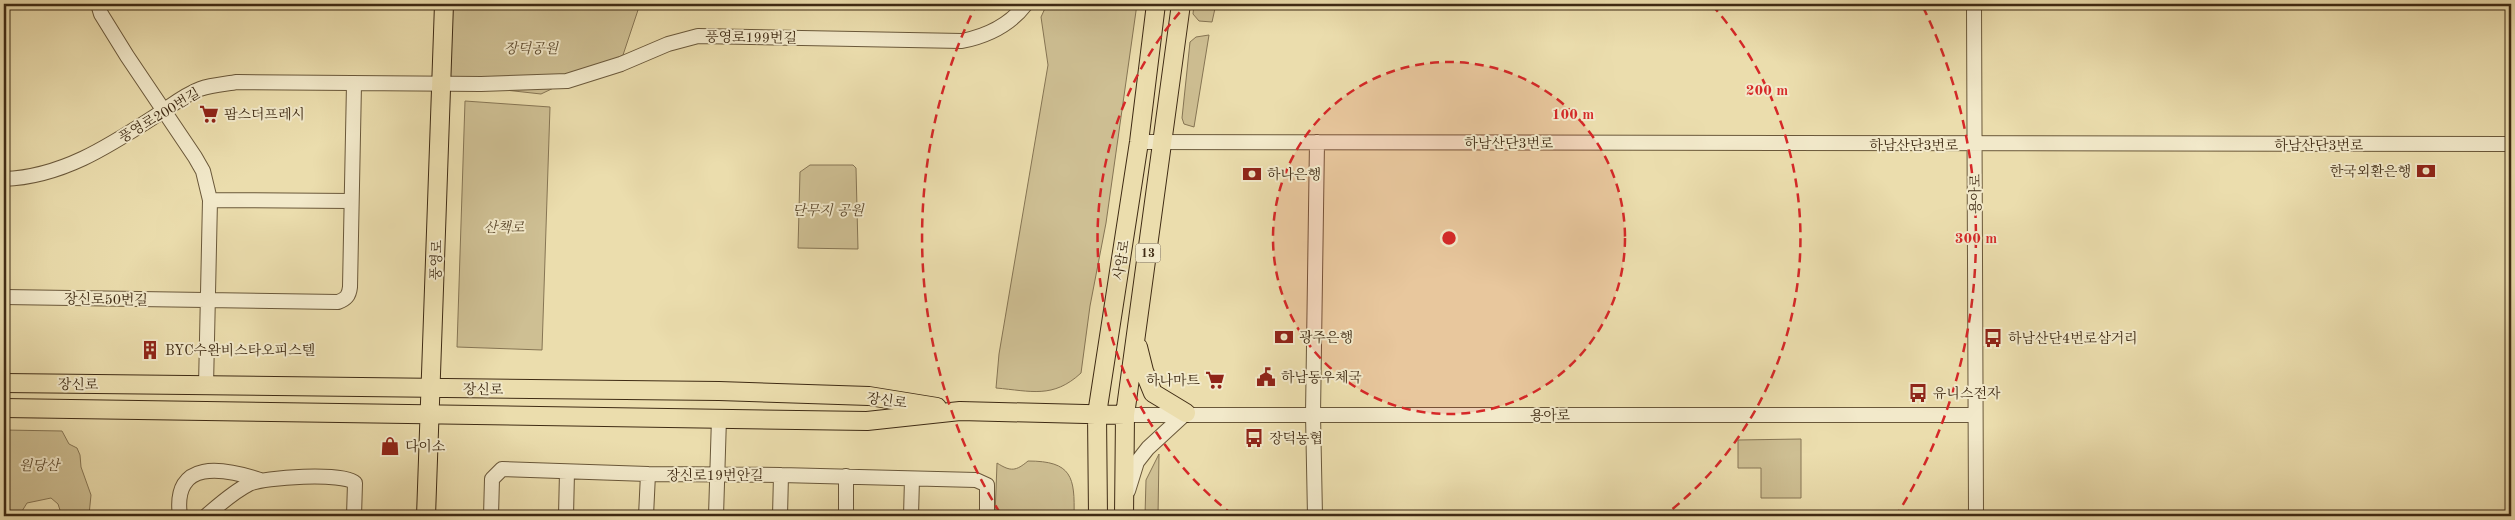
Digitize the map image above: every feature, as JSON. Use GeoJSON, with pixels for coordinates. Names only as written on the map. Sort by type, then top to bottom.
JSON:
{"type":"FeatureCollection","features":[{"type":"Feature","properties":{"kind":"main road","name":"풍영로"},"geometry":{"type":"LineString","coordinates":[[426,516],[444,4]]}},
{"type":"Feature","properties":{"kind":"main road","name":"사암로"},"geometry":{"type":"LineString","coordinates":[[1098,516],[1097,414],[1139,142],[1156,4]]}},
{"type":"Feature","properties":{"kind":"main road","name":"사암로"},"geometry":{"type":"LineString","coordinates":[[1124,509],[1125,415],[1164,142],[1181,4]]}},
{"type":"Feature","properties":{"kind":"main road"},"geometry":{"type":"LineString","coordinates":[[1136,338],[1144,371],[1153,392],[1186,413]]}},
{"type":"Feature","properties":{"kind":"main road","name":"장신로"},"geometry":{"type":"LineString","coordinates":[[4,383],[719,391],[869,396],[960,411]]}},
{"type":"Feature","properties":{"kind":"main road","name":"장신로"},"geometry":{"type":"LineString","coordinates":[[4,408],[867,421],[960,411],[1125,415]]}},
{"type":"Feature","properties":{"kind":"street"},"geometry":{"type":"LineString","coordinates":[[98,4],[101,14],[127,56],[165,110],[203,171],[210,200],[206,386]]}},
{"type":"Feature","properties":{"kind":"street","name":"풍영로199번길"},"geometry":{"type":"LineString","coordinates":[[442,83],[567,81],[621,64],[668,44],[698,36],[962,41],[985,36],[996,30],[1014,17],[1026,4]]}},
{"type":"Feature","properties":{"kind":"street","name":"용아로"},"geometry":{"type":"LineString","coordinates":[[1974,4],[1976,516]]}},
{"type":"Feature","properties":{"kind":"street","name":"풍영로200번길"},"geometry":{"type":"LineString","coordinates":[[4,179],[42,174],[70,165],[92,155],[189,93],[202,88],[237,82],[442,83]]}},
{"type":"Feature","properties":{"kind":"street"},"geometry":{"type":"LineString","coordinates":[[210,200],[351,201],[354,84]]}},
{"type":"Feature","properties":{"kind":"street","name":"하남산단3번로"},"geometry":{"type":"LineString","coordinates":[[1139,142],[1975,145],[2511,144]]}},
{"type":"Feature","properties":{"kind":"street"},"geometry":{"type":"LineString","coordinates":[[1315,516],[1313,414],[1317,142]]}},
{"type":"Feature","properties":{"kind":"street","name":"장신로50번길"},"geometry":{"type":"LineString","coordinates":[[4,297],[338,302],[349,294],[351,201]]}},
{"type":"Feature","properties":{"kind":"street"},"geometry":{"type":"LineString","coordinates":[[1124,509],[1137,462],[1148,448],[1186,413]]}},
{"type":"Feature","properties":{"kind":"street","name":"용아로"},"geometry":{"type":"LineString","coordinates":[[1125,415],[1186,413],[1975,415]]}},
{"type":"Feature","properties":{"kind":"street"},"geometry":{"type":"LineString","coordinates":[[716,516],[719,475],[719,418]]}},
{"type":"Feature","properties":{"kind":"street"},"geometry":{"type":"LineString","coordinates":[[180,516],[179,500],[187,483],[201,472],[219,469],[260,480],[336,477],[351,479],[355,483],[354,516]]}},
{"type":"Feature","properties":{"kind":"street","name":"장신로19번안길"},"geometry":{"type":"LineString","coordinates":[[491,516],[492,479],[502,469],[648,474],[846,476],[982,482],[987,485],[987,516]]}},
{"type":"Feature","properties":{"kind":"street"},"geometry":{"type":"LineString","coordinates":[[566,516],[567,472]]}},
{"type":"Feature","properties":{"kind":"street","name":"장신로19번안길"},"geometry":{"type":"LineString","coordinates":[[646,516],[648,474]]}},
{"type":"Feature","properties":{"kind":"street","name":"장신로19번안길"},"geometry":{"type":"LineString","coordinates":[[780,516],[782,475]]}},
{"type":"Feature","properties":{"kind":"street"},"geometry":{"type":"LineString","coordinates":[[846,476],[846,516]]}},
{"type":"Feature","properties":{"kind":"street"},"geometry":{"type":"LineString","coordinates":[[911,516],[912,479]]}},
{"type":"Feature","properties":{"kind":"street"},"geometry":{"type":"LineString","coordinates":[[206,516],[234,493],[260,480]]}},
{"type":"Feature","properties":{"kind":"green space","name":"장덕공원"},"geometry":{"type":"Polygon","coordinates":[[[447,4],[640,4],[623,55],[541,94],[442,83],[447,4]]]}},
{"type":"Feature","properties":{"kind":"green space"},"geometry":{"type":"Polygon","coordinates":[[[1047,4],[1137,4],[1106,223],[1090,306],[1081,373],[1061,387],[1051,390],[1031,391],[996,388],[999,354],[1048,65],[1041,17],[1047,4]]]}},
{"type":"Feature","properties":{"kind":"green space"},"geometry":{"type":"Polygon","coordinates":[[[1194,4],[1216,4],[1212,22],[1199,21],[1193,14],[1194,4]]]}},
{"type":"Feature","properties":{"kind":"green space"},"geometry":{"type":"Polygon","coordinates":[[[1209,35],[1194,127],[1184,124],[1182,118],[1190,42],[1196,37],[1209,35]]]}},
{"type":"Feature","properties":{"kind":"green space","name":"산책로"},"geometry":{"type":"Polygon","coordinates":[[[465,101],[550,107],[542,350],[457,347],[465,101]]]}},
{"type":"Feature","properties":{"kind":"green space","name":"단무지 공원"},"geometry":{"type":"Polygon","coordinates":[[[810,165],[853,165],[856,168],[858,249],[798,248],[800,172],[810,165]]]}},
{"type":"Feature","properties":{"kind":"green space","name":"원당산"},"geometry":{"type":"Polygon","coordinates":[[[4,430],[62,431],[69,444],[77,448],[80,455],[81,467],[91,495],[89,515],[62,516],[58,504],[51,498],[27,503],[19,516],[4,516],[4,430]]]}},
{"type":"Feature","properties":{"kind":"green space"},"geometry":{"type":"Polygon","coordinates":[[[1801,439],[1801,498],[1761,498],[1761,468],[1738,468],[1738,440],[1801,439]]]}},
{"type":"Feature","properties":{"kind":"green space"},"geometry":{"type":"Polygon","coordinates":[[[1159,454],[1158,516],[1145,516],[1146,480],[1159,454]]]}},
{"type":"Feature","properties":{"kind":"green space"},"geometry":{"type":"Polygon","coordinates":[[[1028,461],[1054,464],[1068,474],[1073,491],[1074,516],[995,516],[997,463],[1006,468],[1013,469],[1020,467],[1028,461]]]}},
{"type":"Feature","properties":{"kind":"place","name":"팜스더프레시"},"geometry":{"type":"Point","coordinates":[209,114]}},
{"type":"Feature","properties":{"kind":"place","name":"한국외환은행"},"geometry":{"type":"Point","coordinates":[2426,171]}},
{"type":"Feature","properties":{"kind":"place","name":"하나은행"},"geometry":{"type":"Point","coordinates":[1252,174]}},
{"type":"Feature","properties":{"kind":"place","name":"광주은행"},"geometry":{"type":"Point","coordinates":[1284,337]}},
{"type":"Feature","properties":{"kind":"place","name":"하남산단4번로삼거리"},"geometry":{"type":"Point","coordinates":[1993,338]}},
{"type":"Feature","properties":{"kind":"place","name":"BYC수완비스타오피스텔"},"geometry":{"type":"Point","coordinates":[150,350]}},
{"type":"Feature","properties":{"kind":"place","name":"하남동우체국"},"geometry":{"type":"Point","coordinates":[1266,377]}},
{"type":"Feature","properties":{"kind":"place","name":"하나마트"},"geometry":{"type":"Point","coordinates":[1215,380]}},
{"type":"Feature","properties":{"kind":"place","name":"유니스전자"},"geometry":{"type":"Point","coordinates":[1918,393]}},
{"type":"Feature","properties":{"kind":"place","name":"장덕농협"},"geometry":{"type":"Point","coordinates":[1254,438]}},
{"type":"Feature","properties":{"kind":"place","name":"다이소"},"geometry":{"type":"Point","coordinates":[390,446]}}]}
